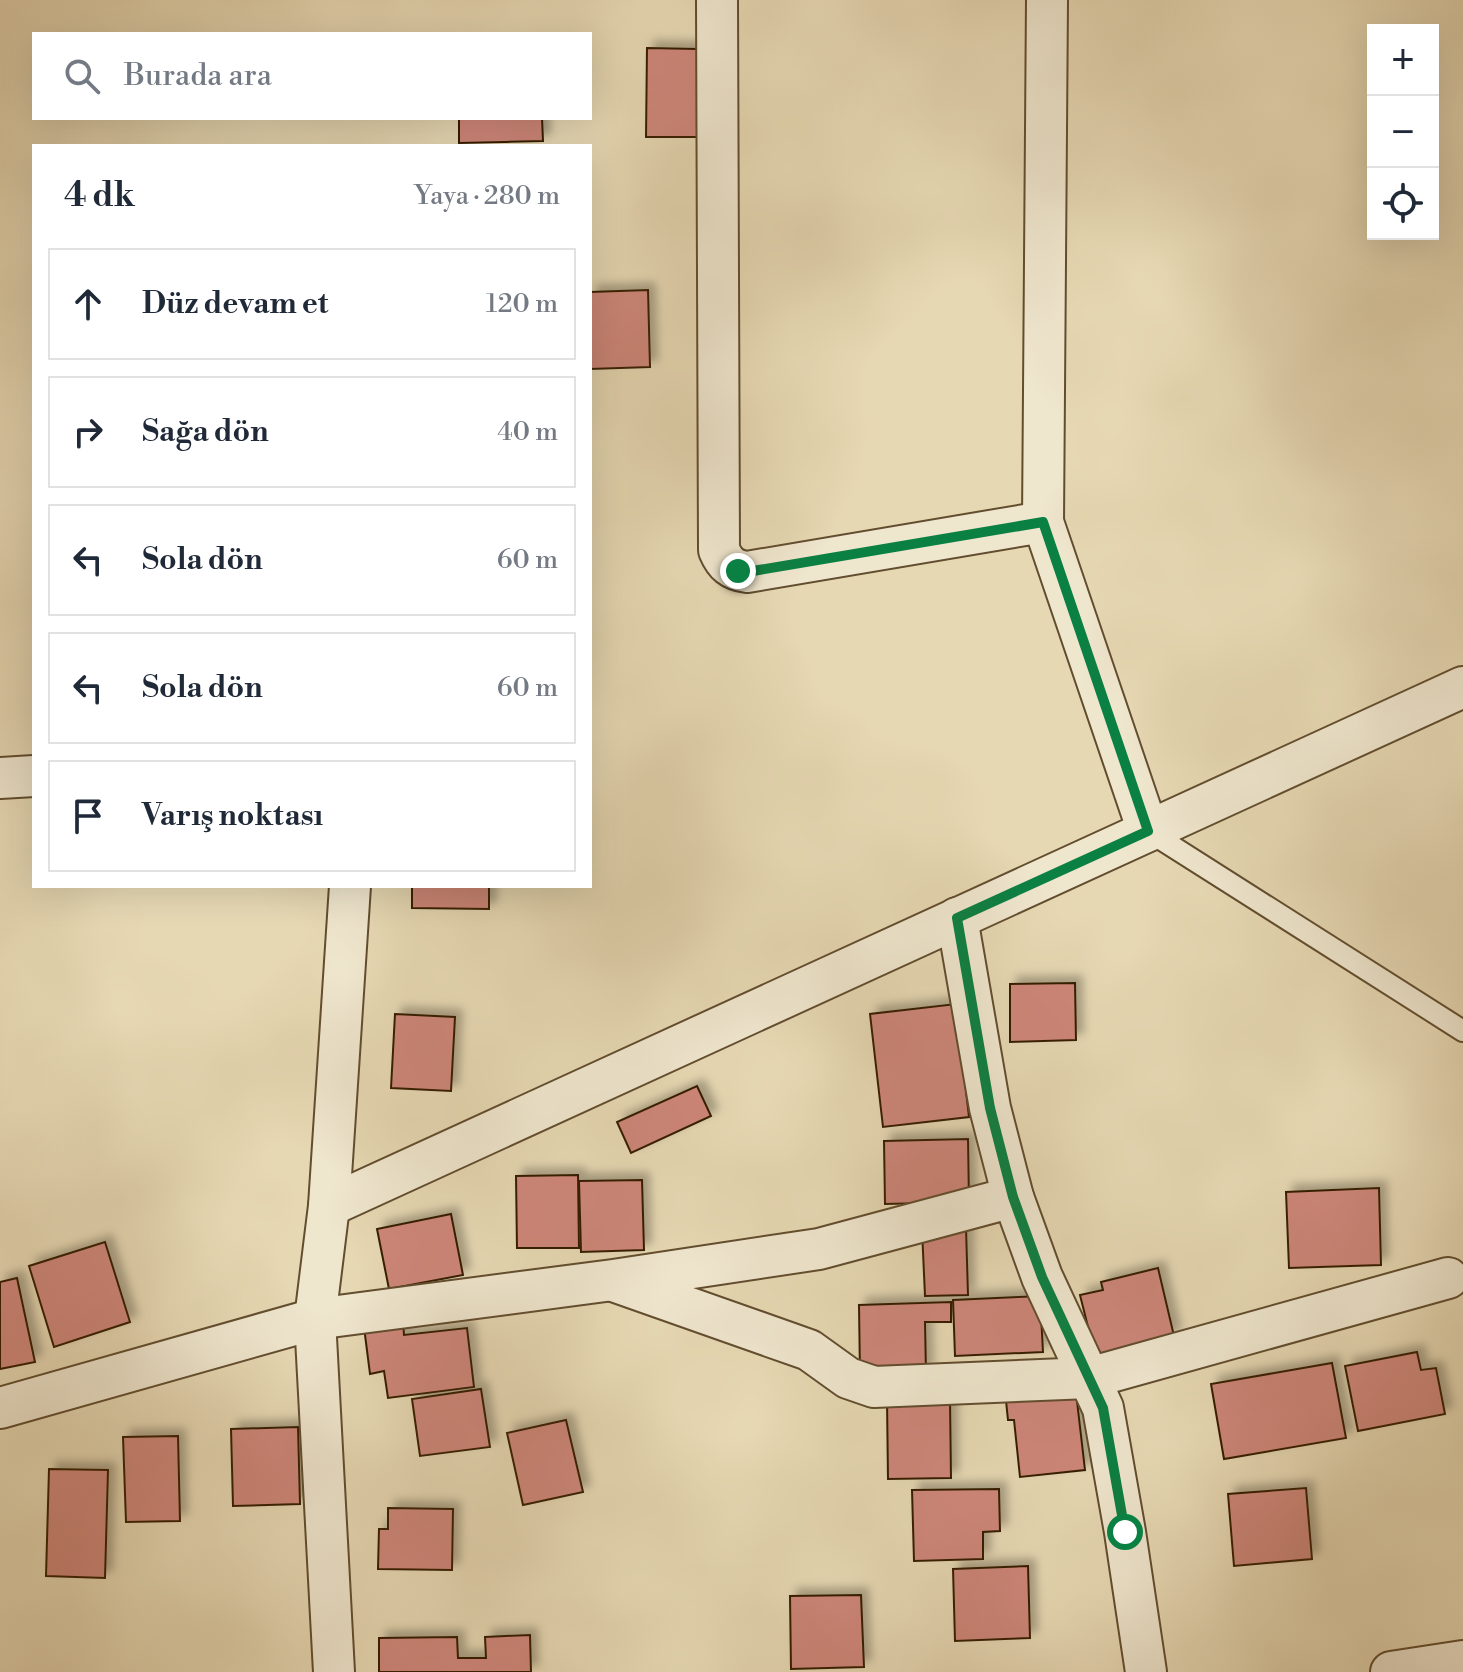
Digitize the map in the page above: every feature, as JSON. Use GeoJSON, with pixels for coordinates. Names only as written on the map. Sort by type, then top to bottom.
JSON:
{"type":"FeatureCollection","features":[{"type":"Feature","properties":{"kind":"street"},"geometry":{"type":"LineString","coordinates":[[1047,0],[1043,522],[1148,831]]}},
{"type":"Feature","properties":{"kind":"street"},"geometry":{"type":"LineString","coordinates":[[726,1],[719,535],[719,550],[723,559],[730,567],[747,572],[1043,522]]}},
{"type":"Feature","properties":{"kind":"street"},"geometry":{"type":"LineString","coordinates":[[329,1206],[1463,687]]}},
{"type":"Feature","properties":{"kind":"street"},"geometry":{"type":"LineString","coordinates":[[0,778],[32,776]]}},
{"type":"Feature","properties":{"kind":"street"},"geometry":{"type":"LineString","coordinates":[[334,1672],[315,1319],[329,1206],[350,888]]}},
{"type":"Feature","properties":{"kind":"street"},"geometry":{"type":"LineString","coordinates":[[957,918],[990,1108],[1013,1197],[1042,1277],[1103,1408],[1146,1672]]}},
{"type":"Feature","properties":{"kind":"street"},"geometry":{"type":"LineString","coordinates":[[0,1408],[315,1319],[819,1249],[1013,1197]]}},
{"type":"Feature","properties":{"kind":"street"},"geometry":{"type":"LineString","coordinates":[[613,1280],[809,1350],[848,1378],[874,1387],[1089,1378],[1448,1278]]}},
{"type":"Feature","properties":{"kind":"street"},"geometry":{"type":"LineString","coordinates":[[1391,1672],[1463,1661]]}},
{"type":"Feature","properties":{"kind":"lane"},"geometry":{"type":"LineString","coordinates":[[1148,831],[1463,1031]]}},
{"type":"Feature","properties":{"kind":"building"},"geometry":{"type":"Polygon","coordinates":[[[647,48],[697,49],[697,137],[646,137],[647,48]]]}},
{"type":"Feature","properties":{"kind":"building"},"geometry":{"type":"Polygon","coordinates":[[[459,120],[542,120],[543,141],[459,143],[459,120]]]}},
{"type":"Feature","properties":{"kind":"building"},"geometry":{"type":"Polygon","coordinates":[[[648,290],[650,367],[592,369],[592,292],[648,290]]]}},
{"type":"Feature","properties":{"kind":"building"},"geometry":{"type":"Polygon","coordinates":[[[412,888],[489,888],[489,909],[412,908],[412,888]]]}},
{"type":"Feature","properties":{"kind":"building"},"geometry":{"type":"Polygon","coordinates":[[[1075,983],[1076,1040],[1010,1042],[1010,984],[1075,983]]]}},
{"type":"Feature","properties":{"kind":"building"},"geometry":{"type":"Polygon","coordinates":[[[956,1004],[969,1117],[883,1127],[870,1014],[956,1004]]]}},
{"type":"Feature","properties":{"kind":"building"},"geometry":{"type":"Polygon","coordinates":[[[395,1014],[455,1017],[451,1091],[391,1088],[395,1014]]]}},
{"type":"Feature","properties":{"kind":"building"},"geometry":{"type":"Polygon","coordinates":[[[697,1086],[711,1116],[631,1153],[617,1122],[697,1086]]]}},
{"type":"Feature","properties":{"kind":"building"},"geometry":{"type":"Polygon","coordinates":[[[968,1139],[969,1202],[885,1204],[884,1141],[968,1139]]]}},
{"type":"Feature","properties":{"kind":"building"},"geometry":{"type":"Polygon","coordinates":[[[578,1175],[579,1248],[517,1248],[516,1176],[578,1175]]]}},
{"type":"Feature","properties":{"kind":"building"},"geometry":{"type":"Polygon","coordinates":[[[642,1180],[644,1250],[581,1252],[579,1181],[642,1180]]]}},
{"type":"Feature","properties":{"kind":"building"},"geometry":{"type":"Polygon","coordinates":[[[1379,1188],[1381,1265],[1289,1268],[1286,1192],[1379,1188]]]}},
{"type":"Feature","properties":{"kind":"building"},"geometry":{"type":"Polygon","coordinates":[[[451,1214],[463,1275],[389,1289],[377,1229],[451,1214]]]}},
{"type":"Feature","properties":{"kind":"building"},"geometry":{"type":"Polygon","coordinates":[[[966,1228],[968,1295],[925,1296],[922,1230],[966,1228]]]}},
{"type":"Feature","properties":{"kind":"building"},"geometry":{"type":"Polygon","coordinates":[[[105,1242],[130,1322],[54,1347],[29,1266],[105,1242]]]}},
{"type":"Feature","properties":{"kind":"building"},"geometry":{"type":"Polygon","coordinates":[[[1158,1268],[1174,1336],[1095,1355],[1080,1295],[1103,1290],[1101,1282],[1158,1268]]]}},
{"type":"Feature","properties":{"kind":"building"},"geometry":{"type":"Polygon","coordinates":[[[17,1278],[35,1362],[0,1369],[0,1282],[17,1278]]]}},
{"type":"Feature","properties":{"kind":"building"},"geometry":{"type":"Polygon","coordinates":[[[1040,1296],[1043,1352],[955,1356],[953,1300],[1040,1296]]]}},
{"type":"Feature","properties":{"kind":"building"},"geometry":{"type":"Polygon","coordinates":[[[951,1302],[951,1322],[925,1322],[926,1373],[860,1375],[859,1305],[951,1302]]]}},
{"type":"Feature","properties":{"kind":"building"},"geometry":{"type":"Polygon","coordinates":[[[403,1322],[404,1335],[467,1328],[474,1387],[388,1398],[384,1371],[370,1374],[364,1327],[403,1322]]]}},
{"type":"Feature","properties":{"kind":"building"},"geometry":{"type":"Polygon","coordinates":[[[1417,1352],[1421,1370],[1436,1368],[1445,1414],[1358,1431],[1345,1366],[1417,1352]]]}},
{"type":"Feature","properties":{"kind":"building"},"geometry":{"type":"Polygon","coordinates":[[[1332,1363],[1346,1438],[1224,1459],[1211,1384],[1332,1363]]]}},
{"type":"Feature","properties":{"kind":"building"},"geometry":{"type":"Polygon","coordinates":[[[1075,1384],[1085,1470],[1020,1477],[1014,1420],[1008,1420],[1005,1391],[1075,1384]]]}},
{"type":"Feature","properties":{"kind":"building"},"geometry":{"type":"Polygon","coordinates":[[[481,1389],[490,1447],[420,1456],[412,1399],[481,1389]]]}},
{"type":"Feature","properties":{"kind":"building"},"geometry":{"type":"Polygon","coordinates":[[[887,1400],[950,1400],[951,1478],[888,1479],[887,1400]]]}},
{"type":"Feature","properties":{"kind":"building"},"geometry":{"type":"Polygon","coordinates":[[[566,1420],[583,1492],[523,1505],[507,1433],[566,1420]]]}},
{"type":"Feature","properties":{"kind":"building"},"geometry":{"type":"Polygon","coordinates":[[[298,1427],[300,1504],[233,1506],[231,1429],[298,1427]]]}},
{"type":"Feature","properties":{"kind":"building"},"geometry":{"type":"Polygon","coordinates":[[[178,1436],[180,1521],[126,1522],[123,1437],[178,1436]]]}},
{"type":"Feature","properties":{"kind":"building"},"geometry":{"type":"Polygon","coordinates":[[[49,1469],[108,1470],[105,1578],[46,1576],[49,1469]]]}},
{"type":"Feature","properties":{"kind":"building"},"geometry":{"type":"Polygon","coordinates":[[[1306,1488],[1312,1559],[1234,1566],[1228,1494],[1306,1488]]]}},
{"type":"Feature","properties":{"kind":"building"},"geometry":{"type":"Polygon","coordinates":[[[999,1489],[1000,1531],[983,1532],[983,1559],[914,1561],[912,1490],[999,1489]]]}},
{"type":"Feature","properties":{"kind":"building"},"geometry":{"type":"Polygon","coordinates":[[[388,1508],[453,1509],[452,1570],[378,1569],[379,1529],[388,1529],[388,1508]]]}},
{"type":"Feature","properties":{"kind":"building"},"geometry":{"type":"Polygon","coordinates":[[[1028,1566],[1030,1638],[955,1641],[953,1569],[1028,1566]]]}},
{"type":"Feature","properties":{"kind":"building"},"geometry":{"type":"Polygon","coordinates":[[[861,1595],[864,1667],[791,1669],[790,1596],[861,1595]]]}},
{"type":"Feature","properties":{"kind":"building"},"geometry":{"type":"Polygon","coordinates":[[[530,1635],[531,1672],[379,1672],[379,1638],[457,1637],[458,1658],[486,1658],[485,1637],[530,1635]]]}},
{"type":"Feature","properties":{"kind":"route"},"geometry":{"type":"LineString","coordinates":[[738,571],[747,572],[1043,522],[1148,831],[957,918],[990,1108],[1013,1197],[1042,1277],[1103,1408],[1125,1532]]}}]}
